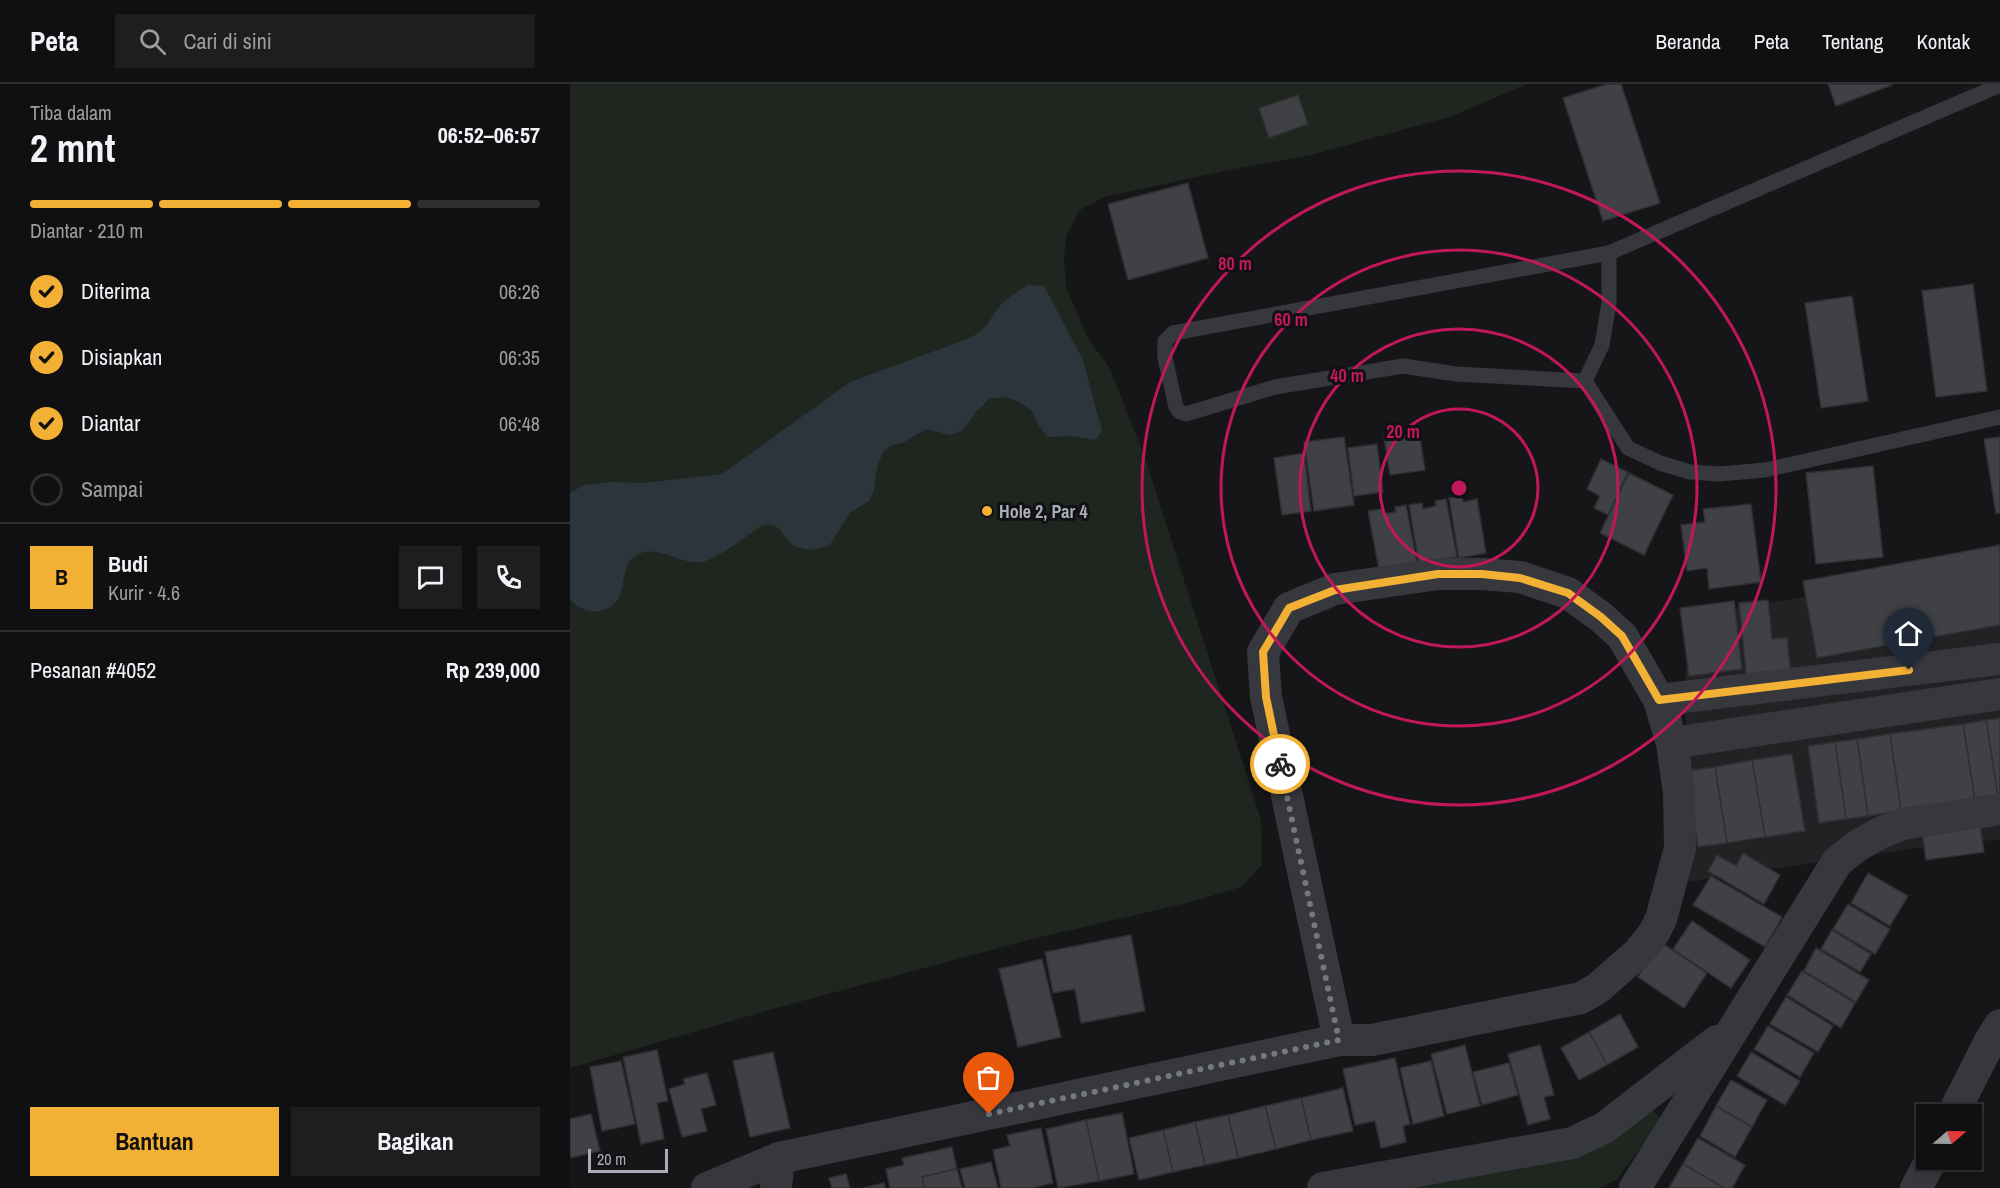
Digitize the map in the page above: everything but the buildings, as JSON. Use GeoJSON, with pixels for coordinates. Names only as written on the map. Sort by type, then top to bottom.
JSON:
{"type":"FeatureCollection","features":[{"type":"Feature","properties":{"kind":"street"},"geometry":{"type":"LineString","coordinates":[[707,1188],[1339,1040],[1372,1040],[1581,998],[1598,988],[1638,953],[1661,920],[1680,848],[1679,793],[1672,743],[1659,700],[1622,636],[1568,593],[1520,578],[1482,574],[1438,574],[1335,590],[1289,608],[1263,652],[1266,697],[1339,1040]]}},
{"type":"Feature","properties":{"kind":"street"},"geometry":{"type":"LineString","coordinates":[[1659,700],[2000,659]]}},
{"type":"Feature","properties":{"kind":"street"},"geometry":{"type":"LineString","coordinates":[[1672,743],[2000,694]]}},
{"type":"Feature","properties":{"kind":"street"},"geometry":{"type":"LineString","coordinates":[[1635,1188],[1837,862],[1857,846],[1880,833],[1903,824],[2000,809]]}},
{"type":"Feature","properties":{"kind":"street"},"geometry":{"type":"LineString","coordinates":[[1958,1104],[2000,1026]]}},
{"type":"Feature","properties":{"kind":"street"},"geometry":{"type":"LineString","coordinates":[[1336,1186],[1572,1143],[1604,1128],[1731,1030]]}},
{"type":"Feature","properties":{"kind":"street"},"geometry":{"type":"LineString","coordinates":[[1916,1188],[1926,1170]]}},
{"type":"Feature","properties":{"kind":"lane"},"geometry":{"type":"LineString","coordinates":[[1585,381],[1456,374],[1403,366],[1275,387],[1186,414],[1180,412],[1176,407],[1165,358],[1165,341],[1173,333],[1609,253],[2000,85]]}},
{"type":"Feature","properties":{"kind":"lane"},"geometry":{"type":"LineString","coordinates":[[1585,381],[1602,345],[1609,303],[1609,253]]}},
{"type":"Feature","properties":{"kind":"lane"},"geometry":{"type":"LineString","coordinates":[[1585,381],[1628,448],[1660,463],[1690,472],[1719,474],[1765,470],[2000,417]]}},
{"type":"Feature","properties":{"kind":"shaded area"},"geometry":{"type":"Polygon","coordinates":[[[570,84],[1528,84],[1449,117],[1311,155],[1104,197],[1080,210],[1066,236],[1064,260],[1066,286],[1087,337],[1109,367],[1144,455],[1261,820],[1262,865],[1241,887],[1191,902],[1028,940],[776,1008],[570,1068],[570,84]]]}},
{"type":"Feature","properties":{"kind":"shaded area"},"geometry":{"type":"Polygon","coordinates":[[[1028,285],[1044,286],[1083,360],[1102,431],[1095,440],[1071,436],[1048,437],[1031,410],[1017,401],[1003,397],[989,399],[962,431],[950,435],[927,429],[902,443],[891,445],[883,452],[869,501],[851,512],[829,546],[812,549],[799,548],[790,543],[778,528],[768,525],[761,526],[724,552],[702,562],[685,561],[650,552],[634,557],[627,565],[622,590],[617,600],[604,610],[586,610],[570,599],[570,493],[584,485],[611,482],[644,483],[722,474],[850,382],[970,338],[986,326],[1004,302],[1028,285]]]}},
{"type":"Feature","properties":{"kind":"shaded area"},"geometry":{"type":"Polygon","coordinates":[[[2000,565],[2000,840],[1959,842],[1670,884],[1688,755],[1685,716],[1687,616],[2000,565]]]}},
{"type":"Feature","properties":{"kind":"shaded area"},"geometry":{"type":"Polygon","coordinates":[[[1646,1104],[1662,1119],[1617,1179],[1600,1188],[1366,1188],[1646,1104]]]}},
{"type":"Feature","properties":{"kind":"way so far"},"geometry":{"type":"LineString","coordinates":[[989,1114],[1339,1040],[1280,764]]}},
{"type":"Feature","properties":{"kind":"place","name":"Hole 2, Par 4"},"geometry":{"type":"Point","coordinates":[987,511]}},
{"type":"Feature","properties":{"kind":"route"},"geometry":{"type":"LineString","coordinates":[[1280,764],[1266,697],[1263,652],[1289,608],[1335,590],[1356,586],[1438,574],[1482,574],[1520,578],[1568,593],[1622,636],[1659,700],[1909,670]]}}]}
